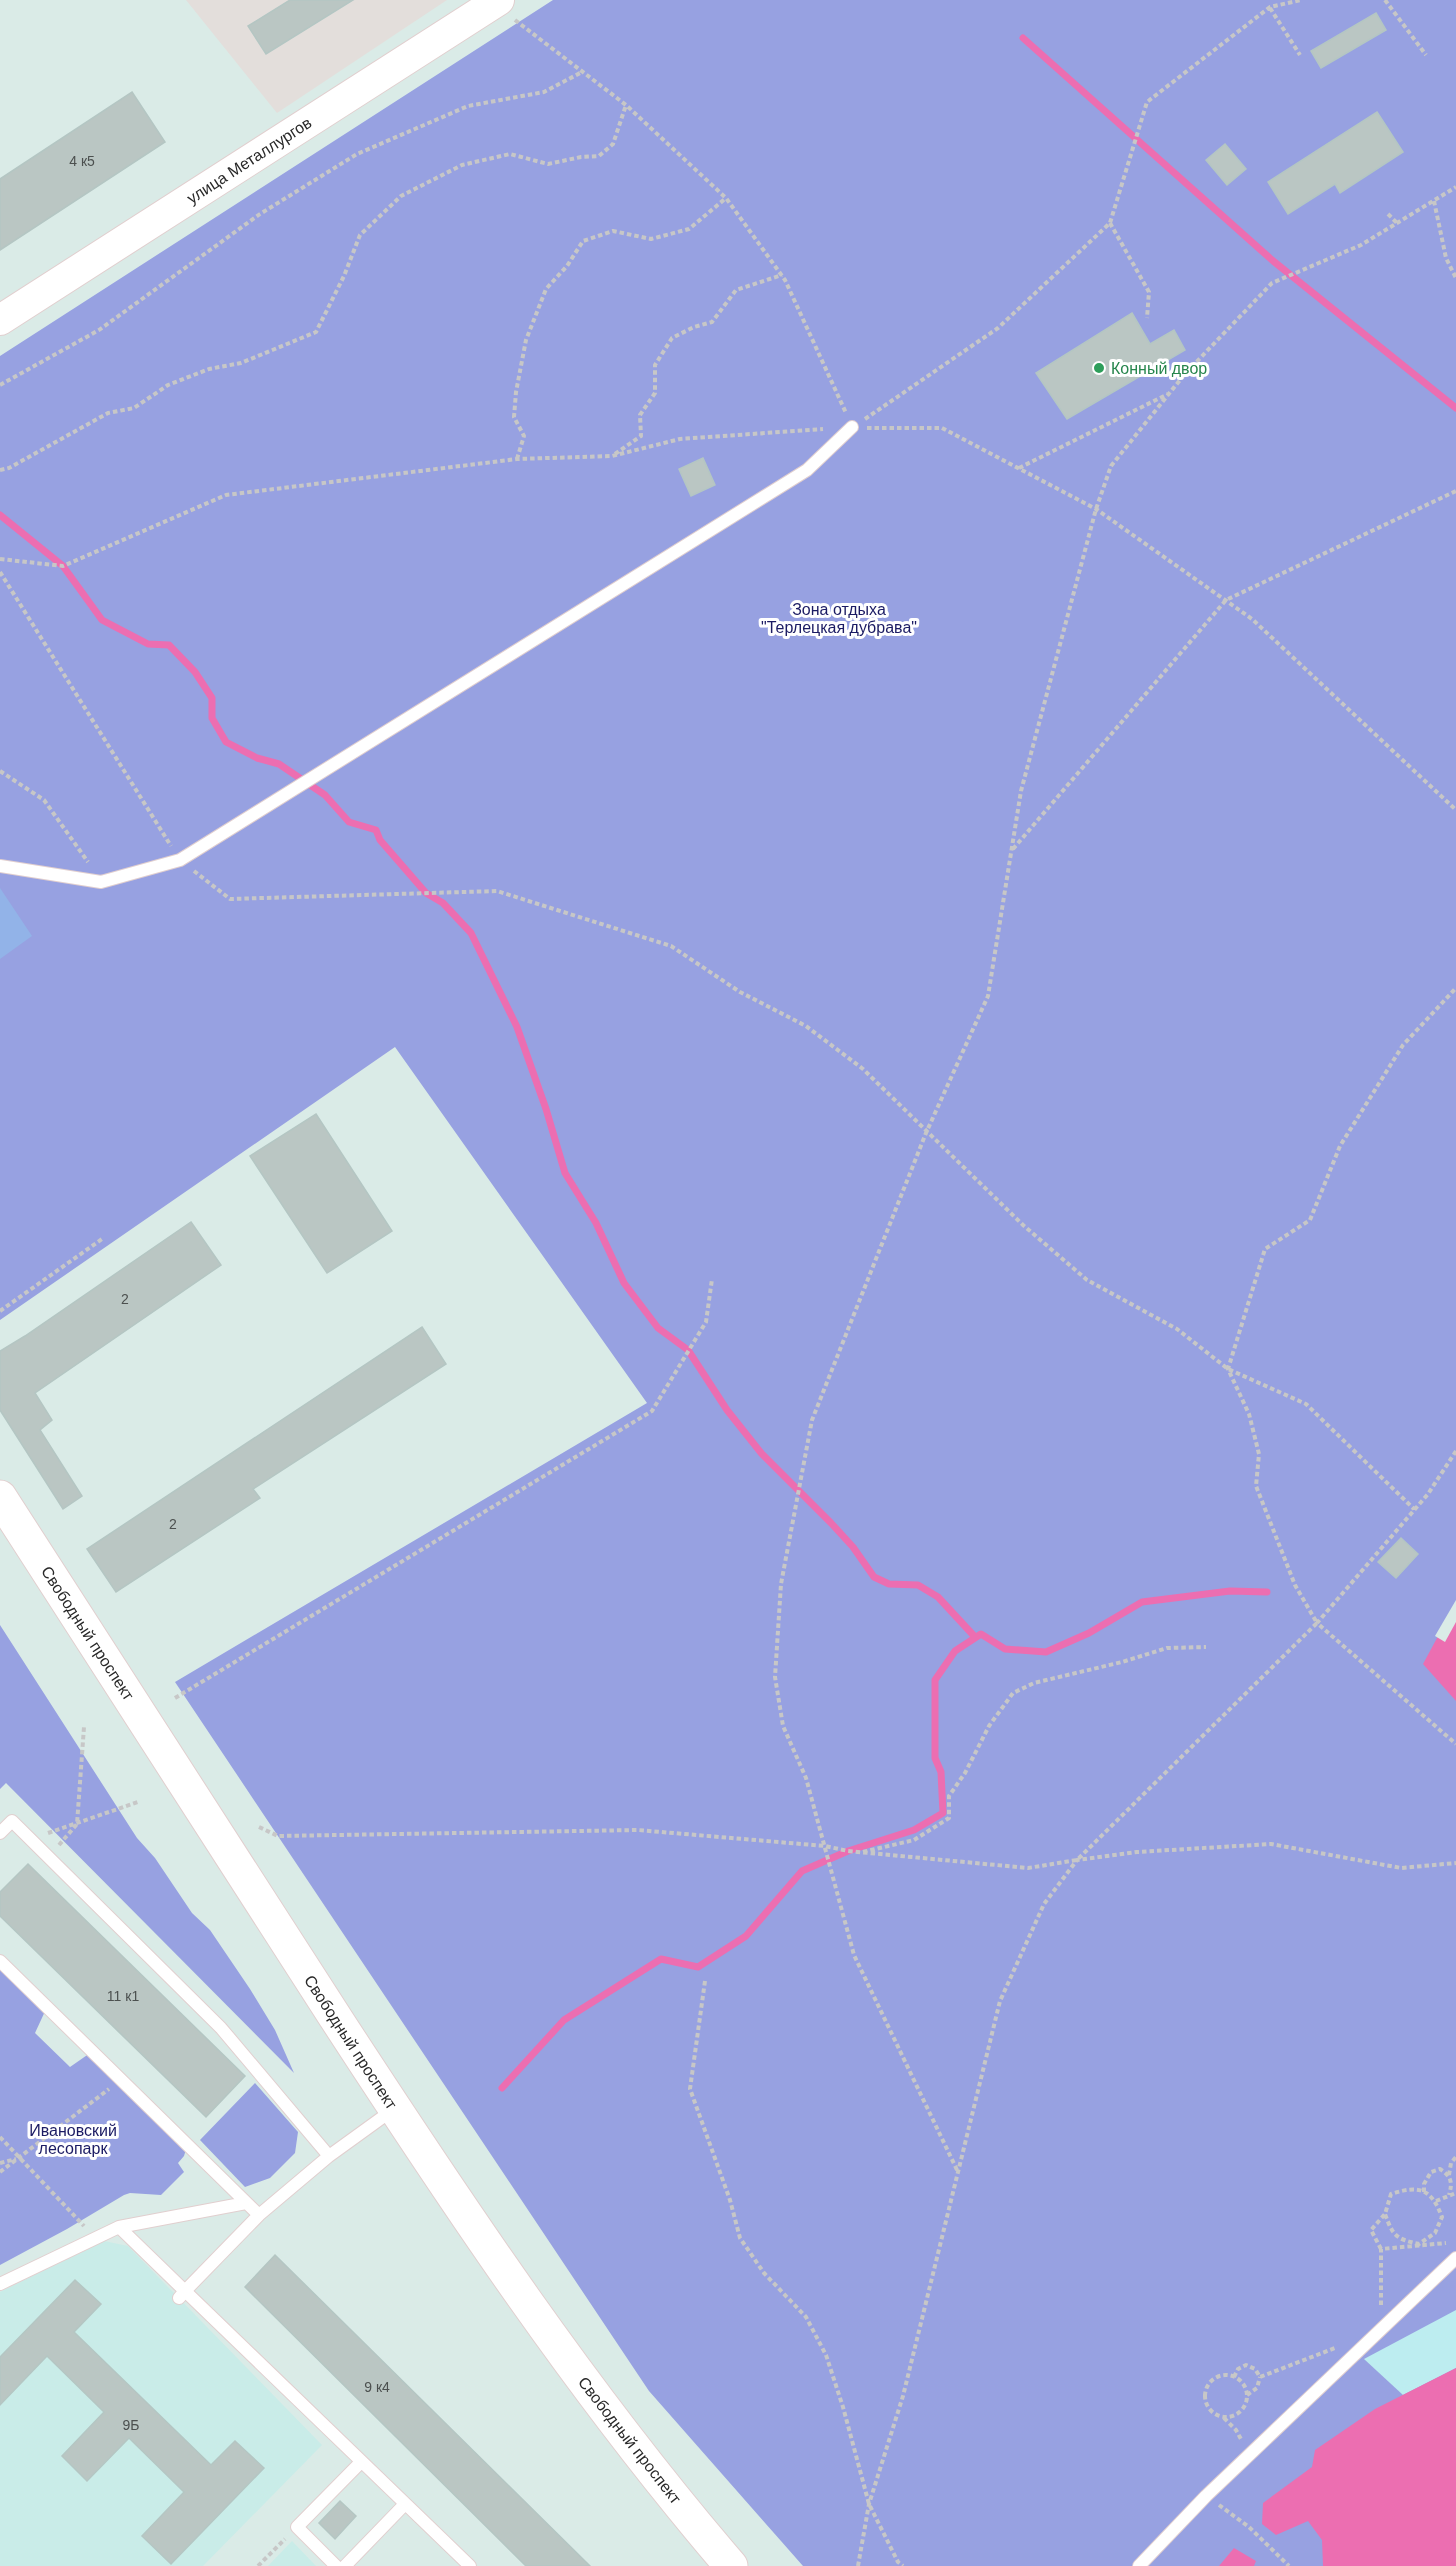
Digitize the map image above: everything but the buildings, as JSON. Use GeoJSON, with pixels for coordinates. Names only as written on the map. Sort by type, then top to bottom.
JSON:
{"type":"FeatureCollection","features":[{"type":"Feature","properties":{"kind":"main road","name":"Свободный проспект"},"geometry":{"type":"LineString","coordinates":[[0,1497],[395,2109],[502,2269],[617,2426],[731,2566]]}},
{"type":"Feature","properties":{"kind":"street","name":"улица Металлургов"},"geometry":{"type":"LineString","coordinates":[[0,320],[496,2]]}},
{"type":"Feature","properties":{"kind":"lane"},"geometry":{"type":"LineString","coordinates":[[0,866],[101,882],[180,860],[807,470],[852,428]]}},
{"type":"Feature","properties":{"kind":"lane"},"geometry":{"type":"LineString","coordinates":[[0,1833],[12,1821],[30,1838],[221,2028],[329,2156]]}},
{"type":"Feature","properties":{"kind":"lane"},"geometry":{"type":"LineString","coordinates":[[0,1961],[259,2215]]}},
{"type":"Feature","properties":{"kind":"lane"},"geometry":{"type":"LineString","coordinates":[[182,2295],[259,2215],[329,2156],[395,2109]]}},
{"type":"Feature","properties":{"kind":"lane"},"geometry":{"type":"LineString","coordinates":[[0,2284],[119,2228],[246,2204]]}},
{"type":"Feature","properties":{"kind":"lane"},"geometry":{"type":"LineString","coordinates":[[119,2228],[182,2295],[470,2566]]}},
{"type":"Feature","properties":{"kind":"lane"},"geometry":{"type":"LineString","coordinates":[[1139,2566],[1206,2496],[1456,2258]]}},
{"type":"Feature","properties":{"kind":"lane"},"geometry":{"type":"LineString","coordinates":[[336,2566],[297,2527],[361,2462]]}},
{"type":"Feature","properties":{"kind":"lane"},"geometry":{"type":"LineString","coordinates":[[345,2566],[405,2504]]}},
{"type":"Feature","properties":{"kind":"path"},"geometry":{"type":"LineString","coordinates":[[852,428],[998,328],[1110,223],[1147,102],[1270,7],[1301,0]]}},
{"type":"Feature","properties":{"kind":"path"},"geometry":{"type":"LineString","coordinates":[[1385,0],[1426,56]]}},
{"type":"Feature","properties":{"kind":"path"},"geometry":{"type":"LineString","coordinates":[[496,2],[626,105],[726,198],[782,275],[852,428]]}},
{"type":"Feature","properties":{"kind":"path"},"geometry":{"type":"LineString","coordinates":[[1270,7],[1300,55]]}},
{"type":"Feature","properties":{"kind":"path"},"geometry":{"type":"LineString","coordinates":[[0,384],[99,330],[260,214],[357,154],[468,106],[544,92],[582,72]]}},
{"type":"Feature","properties":{"kind":"path"},"geometry":{"type":"LineString","coordinates":[[0,470],[9,468],[108,413],[134,408],[168,386],[209,369],[241,363],[316,332],[344,276],[360,235],[401,196],[462,165],[510,154],[548,164],[581,157],[599,156],[613,144],[626,105]]}},
{"type":"Feature","properties":{"kind":"path"},"geometry":{"type":"LineString","coordinates":[[957,2170],[854,1955],[806,1778],[783,1726],[775,1677],[781,1584],[812,1420],[926,1133],[988,996],[1022,791],[1096,509],[1111,466],[1169,393],[1272,283],[1361,245],[1398,225],[1456,187]]}},
{"type":"Feature","properties":{"kind":"path"},"geometry":{"type":"LineString","coordinates":[[517,459],[524,436],[514,417],[516,392],[526,340],[546,289],[567,266],[583,241],[613,231],[651,239],[689,229],[726,198]]}},
{"type":"Feature","properties":{"kind":"path"},"geometry":{"type":"LineString","coordinates":[[1434,201],[1446,258],[1456,278]]}},
{"type":"Feature","properties":{"kind":"path"},"geometry":{"type":"LineString","coordinates":[[1388,214],[1398,225]]}},
{"type":"Feature","properties":{"kind":"path"},"geometry":{"type":"LineString","coordinates":[[1110,223],[1149,292],[1147,318]]}},
{"type":"Feature","properties":{"kind":"path"},"geometry":{"type":"LineString","coordinates":[[612,456],[641,436],[640,415],[655,393],[655,365],[672,338],[694,327],[712,322],[736,290],[782,275]]}},
{"type":"Feature","properties":{"kind":"path"},"geometry":{"type":"LineString","coordinates":[[1018,468],[1169,393]]}},
{"type":"Feature","properties":{"kind":"path"},"geometry":{"type":"LineString","coordinates":[[0,559],[63,566],[226,495],[517,459],[612,456],[680,439],[852,428],[942,428],[1096,509],[1252,618],[1454,805],[1456,810]]}},
{"type":"Feature","properties":{"kind":"path"},"geometry":{"type":"LineString","coordinates":[[1012,849],[1226,600],[1456,490]]}},
{"type":"Feature","properties":{"kind":"path"},"geometry":{"type":"LineString","coordinates":[[0,572],[180,860],[230,899],[497,891],[671,946],[740,992],[806,1026],[863,1069],[926,1133],[1023,1225],[1087,1280],[1177,1329],[1228,1369],[1306,1404],[1414,1509]]}},
{"type":"Feature","properties":{"kind":"path"},"geometry":{"type":"LineString","coordinates":[[0,771],[44,800],[101,882]]}},
{"type":"Feature","properties":{"kind":"path"},"geometry":{"type":"LineString","coordinates":[[1456,988],[1403,1045],[1340,1146],[1310,1220],[1265,1249],[1228,1369],[1249,1414],[1259,1454],[1256,1486],[1295,1585],[1317,1623],[1456,1744]]}},
{"type":"Feature","properties":{"kind":"path"},"geometry":{"type":"LineString","coordinates":[[0,1311],[102,1239]]}},
{"type":"Feature","properties":{"kind":"path"},"geometry":{"type":"LineString","coordinates":[[175,1698],[652,1412],[706,1322],[712,1279]]}},
{"type":"Feature","properties":{"kind":"path"},"geometry":{"type":"LineString","coordinates":[[858,2566],[869,2504],[903,2396],[1000,2001],[1044,1904],[1077,1860],[1317,1623],[1414,1509],[1456,1451]]}},
{"type":"Feature","properties":{"kind":"path"},"geometry":{"type":"LineString","coordinates":[[861,1852],[914,1840],[949,1818],[949,1796],[965,1773],[989,1726],[1013,1693],[1034,1683],[1122,1662],[1167,1648],[1206,1647]]}},
{"type":"Feature","properties":{"kind":"path"},"geometry":{"type":"LineString","coordinates":[[49,1857],[77,1824],[84,1727]]}},
{"type":"Feature","properties":{"kind":"path"},"geometry":{"type":"LineString","coordinates":[[30,1838],[138,1802]]}},
{"type":"Feature","properties":{"kind":"path"},"geometry":{"type":"LineString","coordinates":[[259,1827],[278,1836],[638,1830],[825,1846],[861,1852],[1028,1868],[1137,1852],[1271,1844],[1401,1868],[1456,1863]]}},
{"type":"Feature","properties":{"kind":"path"},"geometry":{"type":"LineString","coordinates":[[705,1981],[690,2090],[730,2200],[740,2238],[764,2273],[806,2317],[826,2355],[869,2504],[898,2562],[903,2566]]}},
{"type":"Feature","properties":{"kind":"path"},"geometry":{"type":"LineString","coordinates":[[0,2172],[121,2079]]}},
{"type":"Feature","properties":{"kind":"path"},"geometry":{"type":"LineString","coordinates":[[0,2137],[96,2238]]}},
{"type":"Feature","properties":{"kind":"path"},"geometry":{"type":"LineString","coordinates":[[0,2163],[20,2157]]}},
{"type":"Feature","properties":{"kind":"path"},"geometry":{"type":"LineString","coordinates":[[1449,2175],[1456,2157]]}},
{"type":"Feature","properties":{"kind":"path"},"geometry":{"type":"LineString","coordinates":[[1424,2192],[1424,2184],[1431,2172],[1440,2169],[1449,2175],[1453,2185],[1449,2195]]}},
{"type":"Feature","properties":{"kind":"path"},"geometry":{"type":"LineString","coordinates":[[1381,2330],[1382,2249],[1371,2230],[1385,2214],[1391,2194],[1411,2188],[1424,2192],[1436,2200],[1442,2217],[1435,2233],[1419,2244],[1401,2241],[1391,2231],[1385,2214]]}},
{"type":"Feature","properties":{"kind":"path"},"geometry":{"type":"LineString","coordinates":[[1436,2200],[1456,2193]]}},
{"type":"Feature","properties":{"kind":"path"},"geometry":{"type":"LineString","coordinates":[[1382,2249],[1456,2242]]}},
{"type":"Feature","properties":{"kind":"path"},"geometry":{"type":"LineString","coordinates":[[1260,2377],[1337,2347]]}},
{"type":"Feature","properties":{"kind":"path"},"geometry":{"type":"LineString","coordinates":[[1234,2377],[1238,2369],[1246,2365],[1255,2369],[1260,2377],[1257,2388],[1247,2394]]}},
{"type":"Feature","properties":{"kind":"path"},"geometry":{"type":"LineString","coordinates":[[1224,2418],[1236,2415],[1246,2405],[1247,2394],[1242,2383],[1234,2377],[1218,2376],[1207,2386],[1205,2399],[1211,2412],[1224,2418],[1236,2430],[1249,2455]]}},
{"type":"Feature","properties":{"kind":"path"},"geometry":{"type":"LineString","coordinates":[[1206,2496],[1249,2527],[1289,2566]]}},
{"type":"Feature","properties":{"kind":"path"},"geometry":{"type":"LineString","coordinates":[[258,2566],[297,2527]]}},
{"type":"Feature","properties":{"kind":"shaded area"},"geometry":{"type":"Polygon","coordinates":[[[186,0],[447,0],[277,113],[186,0]]]}},
{"type":"Feature","properties":{"kind":"shaded area"},"geometry":{"type":"Polygon","coordinates":[[[0,888],[32,936],[0,959],[0,888]]]}},
{"type":"Feature","properties":{"kind":"shaded area"},"geometry":{"type":"Polygon","coordinates":[[[1456,1603],[1456,1701],[1423,1664],[1456,1603]]]}},
{"type":"Feature","properties":{"kind":"shaded area"},"geometry":{"type":"Polygon","coordinates":[[[104,2241],[128,2246],[322,2445],[203,2566],[0,2566],[0,2292],[104,2241]]]}},
{"type":"Feature","properties":{"kind":"shaded area"},"geometry":{"type":"Polygon","coordinates":[[[1456,2368],[1456,2566],[1323,2566],[1322,2540],[1308,2521],[1276,2535],[1262,2524],[1263,2503],[1312,2467],[1315,2450],[1375,2409],[1456,2368]]]}},
{"type":"Feature","properties":{"kind":"shaded area"},"geometry":{"type":"Polygon","coordinates":[[[292,2541],[316,2566],[268,2566],[292,2541]]]}},
{"type":"Feature","properties":{"kind":"shaded area"},"geometry":{"type":"Polygon","coordinates":[[[1234,2548],[1256,2561],[1254,2566],[1219,2566],[1234,2548]]]}},
{"type":"Feature","properties":{"kind":"green space","name":"Зона отдыха \"Терлецкая дубрава\""},"geometry":{"type":"Polygon","coordinates":[[[553,0],[1456,0],[1456,2566],[803,2566],[649,2391],[175,1682],[647,1403],[395,1047],[0,1320],[0,356],[553,0]]]}},
{"type":"Feature","properties":{"kind":"green space"},"geometry":{"type":"Polygon","coordinates":[[[0,1625],[137,1838],[155,1858],[192,1913],[210,1930],[250,1989],[275,2030],[294,2073],[6,1783],[0,1789],[0,1625]]]}},
{"type":"Feature","properties":{"kind":"green space","name":"Ивановский лесопарк"},"geometry":{"type":"Polygon","coordinates":[[[0,1960],[47,2007],[35,2033],[70,2067],[93,2051],[187,2146],[184,2156],[178,2163],[184,2172],[161,2195],[130,2193],[124,2195],[0,2265],[0,1960]]]}},
{"type":"Feature","properties":{"kind":"green space"},"geometry":{"type":"Polygon","coordinates":[[[255,2083],[298,2132],[295,2153],[270,2178],[245,2187],[200,2140],[255,2083]]]}},
{"type":"Feature","properties":{"kind":"sand"},"geometry":{"type":"Polygon","coordinates":[[[1456,2310],[1456,2368],[1403,2395],[1364,2359],[1456,2310]]]}},
{"type":"Feature","properties":{"kind":"pier"},"geometry":{"type":"Polygon","coordinates":[[[1456,1600],[1456,1622],[1445,1642],[1435,1636],[1456,1600]]]}},
{"type":"Feature","properties":{"kind":"waterway"},"geometry":{"type":"LineString","coordinates":[[1023,38],[1272,260],[1456,408]]}},
{"type":"Feature","properties":{"kind":"waterway"},"geometry":{"type":"LineString","coordinates":[[0,515],[63,566],[102,620],[148,644],[169,645],[195,672],[212,698],[212,718],[226,742],[257,758],[279,764],[325,795],[349,822],[376,830],[380,840],[426,893],[443,903],[471,933],[517,1027],[546,1109],[565,1173],[596,1223],[624,1283],[658,1328],[688,1350],[727,1410],[762,1454],[853,1547],[874,1577],[889,1584],[918,1585],[938,1597],[975,1637]]}},
{"type":"Feature","properties":{"kind":"waterway"},"geometry":{"type":"LineString","coordinates":[[502,2088],[564,2020],[661,1959],[698,1967],[746,1936],[802,1871],[848,1851],[914,1830],[943,1813],[941,1772],[935,1758],[935,1680],[955,1651],[981,1634],[1005,1649],[1046,1652],[1089,1633],[1142,1602],[1230,1591],[1267,1592]]}},
{"type":"Feature","properties":{"kind":"place","name":"Конный двор"},"geometry":{"type":"Point","coordinates":[1099,368]}}]}
